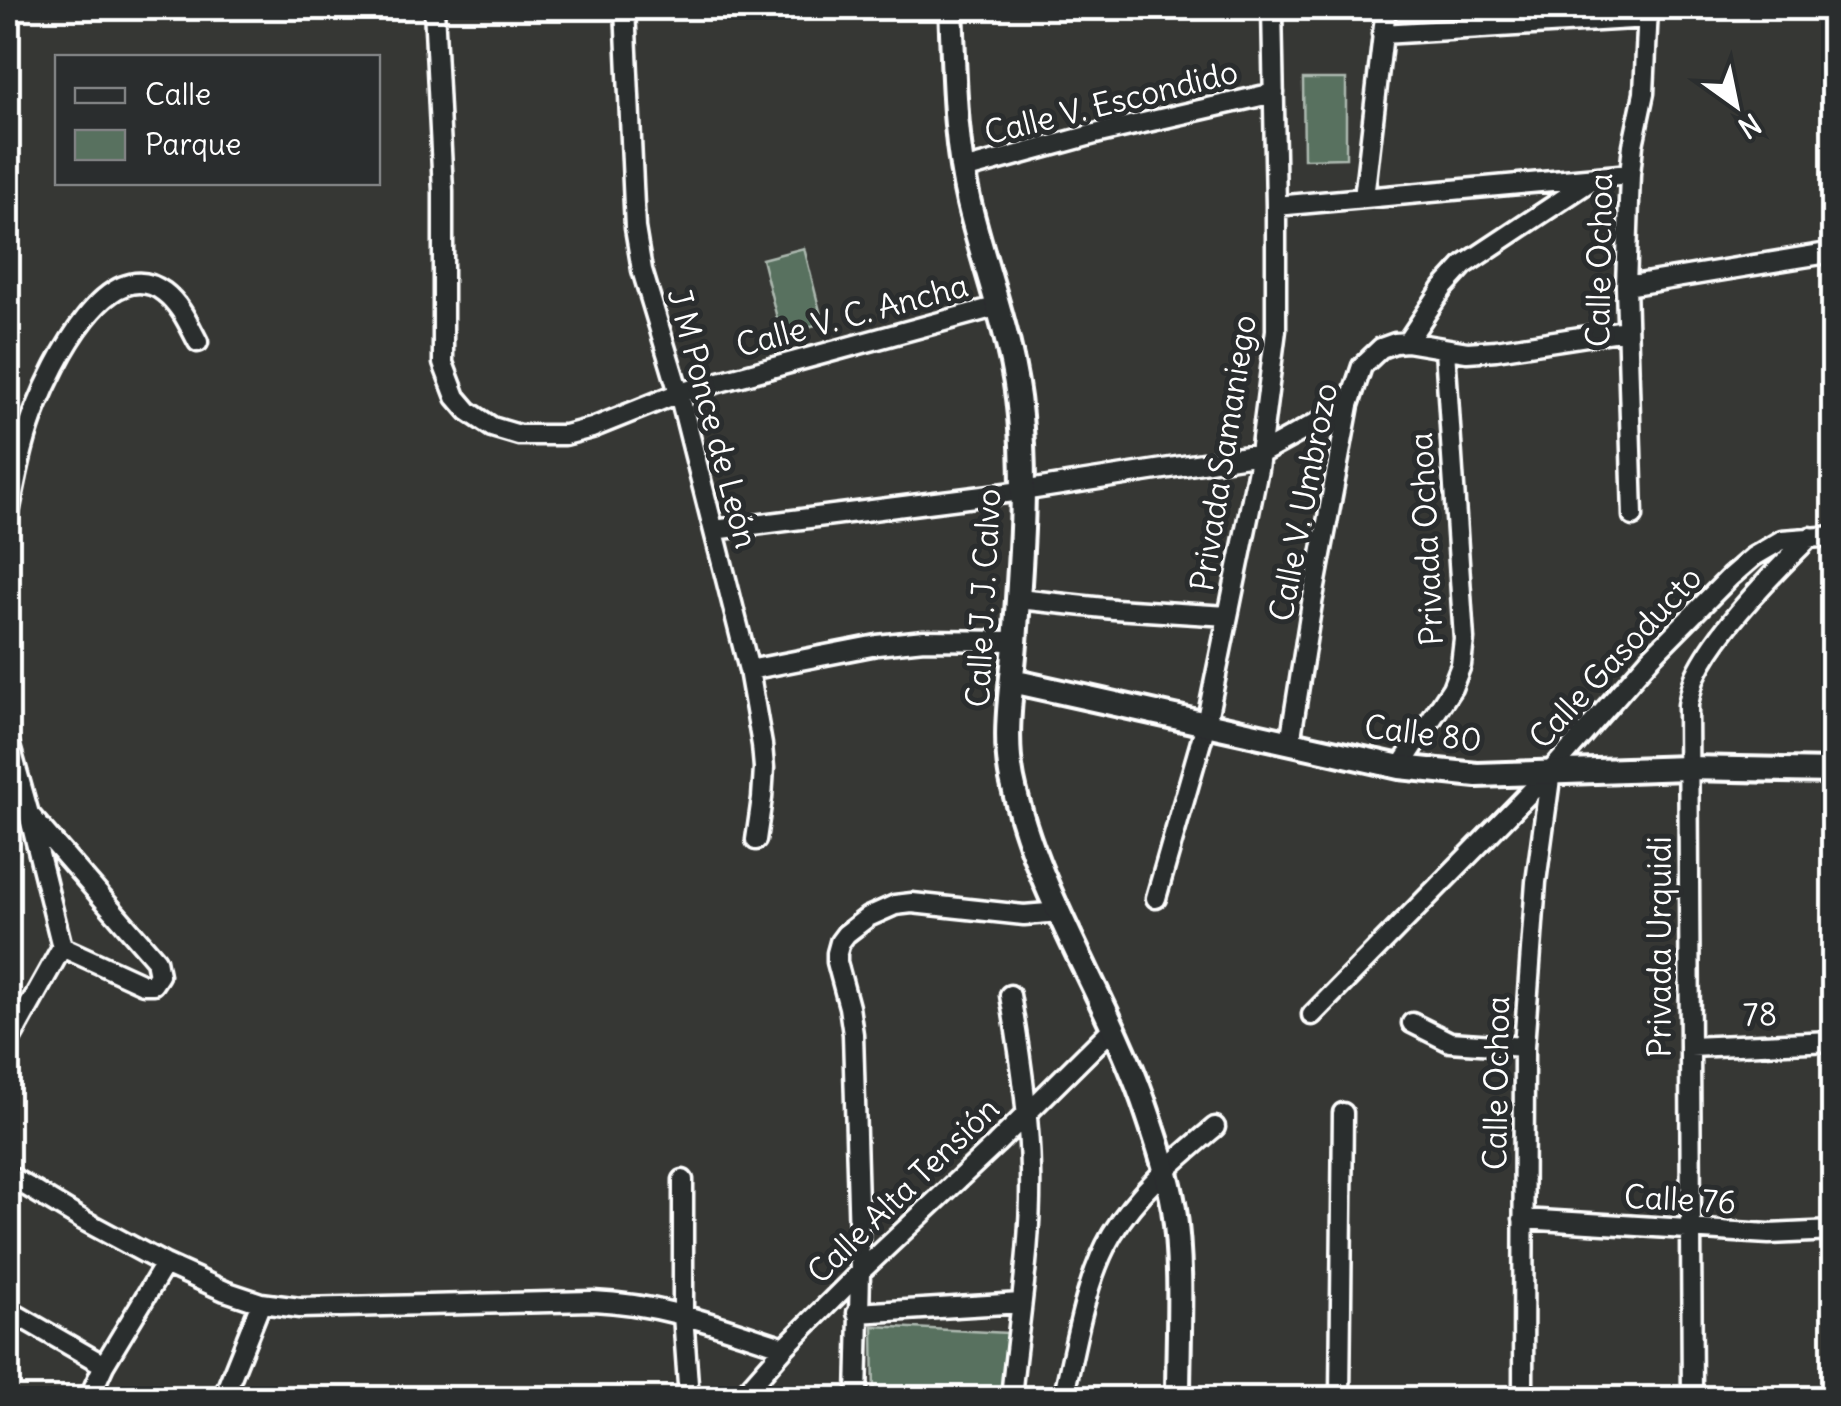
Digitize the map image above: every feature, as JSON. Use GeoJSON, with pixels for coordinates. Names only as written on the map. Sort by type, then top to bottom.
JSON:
{"type":"FeatureCollection","features":[{"type":"Feature","properties":{"kind":"street","name":"Calle V. C. Ancha"},"geometry":{"type":"LineString","coordinates":[[434,8],[443,192],[443,363],[456,398],[492,427],[518,435],[565,435],[679,393],[999,306]]}},
{"type":"Feature","properties":{"kind":"street","name":"J M Ponce de León"},"geometry":{"type":"LineString","coordinates":[[625,8],[634,228],[748,670],[764,768],[756,840]]}},
{"type":"Feature","properties":{"kind":"street","name":"Calle J. J. Calvo"},"geometry":{"type":"LineString","coordinates":[[952,8],[962,170],[999,306],[1021,419],[1022,491],[1010,773],[1026,830],[1141,1095],[1174,1205],[1178,1398]]}},
{"type":"Feature","properties":{"kind":"street","name":"Privada Samaniego"},"geometry":{"type":"LineString","coordinates":[[1156,898],[1206,724],[1260,454],[1276,330],[1272,8]]}},
{"type":"Feature","properties":{"kind":"street"},"geometry":{"type":"LineString","coordinates":[[1364,198],[1386,8]]}},
{"type":"Feature","properties":{"kind":"street"},"geometry":{"type":"LineString","coordinates":[[1382,34],[1648,13]]}},
{"type":"Feature","properties":{"kind":"street","name":"Calle Ochoa"},"geometry":{"type":"LineString","coordinates":[[1633,516],[1626,286],[1630,174],[1644,94],[1648,13]]}},
{"type":"Feature","properties":{"kind":"street","name":"Calle V. Escondido"},"geometry":{"type":"LineString","coordinates":[[962,170],[1095,134],[1274,93]]}},
{"type":"Feature","properties":{"kind":"street"},"geometry":{"type":"LineString","coordinates":[[1276,206],[1630,174]]}},
{"type":"Feature","properties":{"kind":"street"},"geometry":{"type":"LineString","coordinates":[[1596,178],[1464,265],[1443,288],[1407,342],[1467,352],[1626,330]]}},
{"type":"Feature","properties":{"kind":"street"},"geometry":{"type":"LineString","coordinates":[[1626,286],[1834,252]]}},
{"type":"Feature","properties":{"kind":"street"},"geometry":{"type":"LineString","coordinates":[[8,518],[35,409],[66,345],[96,306],[121,287],[152,284],[182,312],[198,342]]}},
{"type":"Feature","properties":{"kind":"street","name":"Calle V. Umbrozo"},"geometry":{"type":"LineString","coordinates":[[1290,744],[1312,603],[1357,376],[1370,356],[1395,343],[1407,342]]}},
{"type":"Feature","properties":{"kind":"street","name":"Privada Ochoa"},"geometry":{"type":"LineString","coordinates":[[1400,767],[1452,688],[1461,664],[1464,639],[1446,350]]}},
{"type":"Feature","properties":{"kind":"street"},"geometry":{"type":"LineString","coordinates":[[714,530],[1022,491],[1260,454],[1349,406]]}},
{"type":"Feature","properties":{"kind":"street","name":"Calle Gasoducto"},"geometry":{"type":"LineString","coordinates":[[1312,1015],[1551,771],[1651,656],[1730,576],[1782,540],[1834,536]]}},
{"type":"Feature","properties":{"kind":"street","name":"Privada Urquidi"},"geometry":{"type":"LineString","coordinates":[[1692,1398],[1688,705],[1702,664],[1726,629],[1810,537]]}},
{"type":"Feature","properties":{"kind":"street"},"geometry":{"type":"LineString","coordinates":[[1018,599],[1228,616]]}},
{"type":"Feature","properties":{"kind":"street"},"geometry":{"type":"LineString","coordinates":[[748,670],[924,640],[1015,642]]}},
{"type":"Feature","properties":{"kind":"street","name":"Calle 80"},"geometry":{"type":"LineString","coordinates":[[1012,681],[1400,767],[1476,775],[1688,768],[1834,771]]}},
{"type":"Feature","properties":{"kind":"street"},"geometry":{"type":"LineString","coordinates":[[8,739],[62,947],[8,1044]]}},
{"type":"Feature","properties":{"kind":"street","name":"Calle Ochoa"},"geometry":{"type":"LineString","coordinates":[[1523,1398],[1524,1047],[1536,882],[1551,771]]}},
{"type":"Feature","properties":{"kind":"street"},"geometry":{"type":"LineString","coordinates":[[30,814],[156,960],[160,975],[152,984],[143,984],[62,947]]}},
{"type":"Feature","properties":{"kind":"street"},"geometry":{"type":"LineString","coordinates":[[857,1398],[860,1272],[853,1034],[837,962],[840,942],[854,926],[895,904],[1024,916],[1060,912]]}},
{"type":"Feature","properties":{"kind":"street"},"geometry":{"type":"LineString","coordinates":[[1010,995],[1030,1174],[1012,1398]]}},
{"type":"Feature","properties":{"kind":"street"},"geometry":{"type":"LineString","coordinates":[[1412,1023],[1450,1042],[1524,1047]]}},
{"type":"Feature","properties":{"kind":"street","name":"Calle Alta Tensión"},"geometry":{"type":"LineString","coordinates":[[740,1398],[784,1347],[1112,1029]]}},
{"type":"Feature","properties":{"kind":"street","name":"78"},"geometry":{"type":"LineString","coordinates":[[1690,1047],[1834,1042]]}},
{"type":"Feature","properties":{"kind":"street"},"geometry":{"type":"LineString","coordinates":[[1340,1398],[1343,1112]]}},
{"type":"Feature","properties":{"kind":"street"},"geometry":{"type":"LineString","coordinates":[[1063,1398],[1100,1259],[1122,1220],[1164,1170],[1215,1127]]}},
{"type":"Feature","properties":{"kind":"street"},"geometry":{"type":"LineString","coordinates":[[8,1176],[165,1264],[261,1303],[300,1308],[594,1301],[640,1305],[684,1315],[784,1347]]}},
{"type":"Feature","properties":{"kind":"street"},"geometry":{"type":"LineString","coordinates":[[683,1180],[689,1398]]}},
{"type":"Feature","properties":{"kind":"street","name":"Calle 76"},"geometry":{"type":"LineString","coordinates":[[1524,1219],[1770,1234],[1834,1231]]}},
{"type":"Feature","properties":{"kind":"street"},"geometry":{"type":"LineString","coordinates":[[89,1398],[104,1365],[165,1264]]}},
{"type":"Feature","properties":{"kind":"street"},"geometry":{"type":"LineString","coordinates":[[857,1313],[1021,1302]]}},
{"type":"Feature","properties":{"kind":"street"},"geometry":{"type":"LineString","coordinates":[[223,1398],[261,1303]]}},
{"type":"Feature","properties":{"kind":"street"},"geometry":{"type":"LineString","coordinates":[[8,1310],[104,1365]]}},
{"type":"Feature","properties":{"kind":"green space"},"geometry":{"type":"Polygon","coordinates":[[[1303,79],[1346,79],[1346,158],[1304,159],[1303,79]]]}},
{"type":"Feature","properties":{"kind":"green space"},"geometry":{"type":"Polygon","coordinates":[[[804,248],[823,323],[781,334],[762,259],[804,248]]]}},
{"type":"Feature","properties":{"kind":"green space"},"geometry":{"type":"Polygon","coordinates":[[[873,1326],[1008,1333],[1006,1398],[874,1398],[873,1326]]]}}]}
